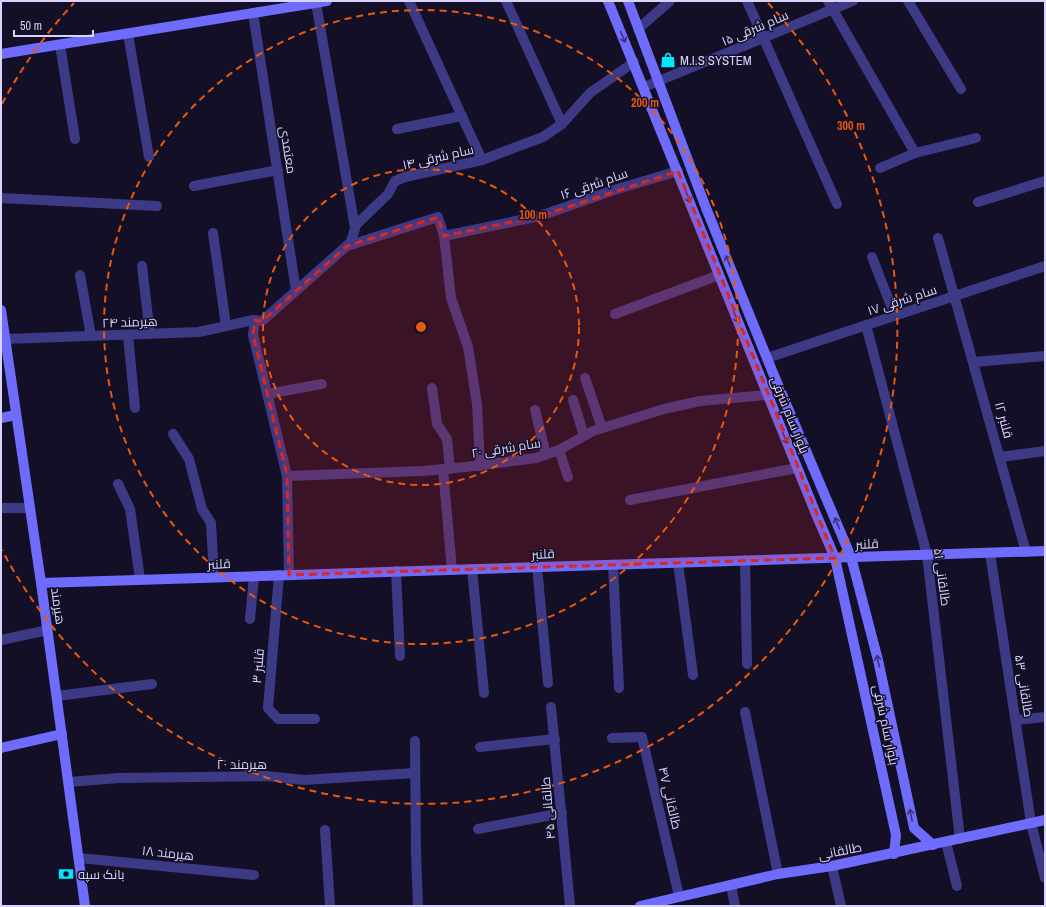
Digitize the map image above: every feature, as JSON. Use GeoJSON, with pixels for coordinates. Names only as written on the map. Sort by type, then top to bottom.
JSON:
{"type":"FeatureCollection","features":[{"type":"Feature","properties":{"kind":"street"},"geometry":{"type":"LineString","coordinates":[[1,54],[327,1]]}},
{"type":"Feature","properties":{"kind":"street"},"geometry":{"type":"LineString","coordinates":[[409,1],[482,160]]}},
{"type":"Feature","properties":{"kind":"street"},"geometry":{"type":"LineString","coordinates":[[506,1],[562,124]]}},
{"type":"Feature","properties":{"kind":"street","name":"بلوار سام شرقی"},"geometry":{"type":"LineString","coordinates":[[608,1],[634,62],[797,468],[835,558],[896,834],[894,854]]}},
{"type":"Feature","properties":{"kind":"street","name":"بلوار سام شرقی"},"geometry":{"type":"LineString","coordinates":[[628,1],[767,358],[851,557],[878,660],[914,828],[933,845]]}},
{"type":"Feature","properties":{"kind":"street"},"geometry":{"type":"LineString","coordinates":[[638,29],[670,1]]}},
{"type":"Feature","properties":{"kind":"street"},"geometry":{"type":"LineString","coordinates":[[747,1],[838,204]]}},
{"type":"Feature","properties":{"kind":"street","name":"سام شرقی ۱۵"},"geometry":{"type":"LineString","coordinates":[[644,87],[764,39],[830,6],[853,1]]}},
{"type":"Feature","properties":{"kind":"street"},"geometry":{"type":"LineString","coordinates":[[908,1],[961,89]]}},
{"type":"Feature","properties":{"kind":"street"},"geometry":{"type":"LineString","coordinates":[[316,3],[355,228]]}},
{"type":"Feature","properties":{"kind":"street"},"geometry":{"type":"LineString","coordinates":[[830,6],[915,154]]}},
{"type":"Feature","properties":{"kind":"street","name":"معتمدی"},"geometry":{"type":"LineString","coordinates":[[253,13],[296,290]]}},
{"type":"Feature","properties":{"kind":"street"},"geometry":{"type":"LineString","coordinates":[[128,34],[149,157]]}},
{"type":"Feature","properties":{"kind":"street"},"geometry":{"type":"LineString","coordinates":[[60,45],[75,139]]}},
{"type":"Feature","properties":{"kind":"street","name":"سام شرقی ۱۴"},"geometry":{"type":"LineString","coordinates":[[255,320],[262,321],[347,246],[351,242],[356,225],[388,194],[395,182],[405,177],[482,160],[543,137],[562,124],[590,93],[634,62]]}},
{"type":"Feature","properties":{"kind":"street"},"geometry":{"type":"LineString","coordinates":[[398,129],[462,116]]}},
{"type":"Feature","properties":{"kind":"street"},"geometry":{"type":"LineString","coordinates":[[880,168],[915,154],[976,138]]}},
{"type":"Feature","properties":{"kind":"street"},"geometry":{"type":"LineString","coordinates":[[194,186],[278,170]]}},
{"type":"Feature","properties":{"kind":"street","name":"سام شرقی ۱۶"},"geometry":{"type":"LineString","coordinates":[[444,236],[540,216],[614,190],[678,171]]}},
{"type":"Feature","properties":{"kind":"street"},"geometry":{"type":"LineString","coordinates":[[978,202],[1045,181]]}},
{"type":"Feature","properties":{"kind":"street"},"geometry":{"type":"LineString","coordinates":[[1,198],[157,206]]}},
{"type":"Feature","properties":{"kind":"street"},"geometry":{"type":"LineString","coordinates":[[347,246],[438,217],[444,236],[451,298],[468,347],[476,404],[480,466]]}},
{"type":"Feature","properties":{"kind":"street"},"geometry":{"type":"LineString","coordinates":[[212,233],[226,326]]}},
{"type":"Feature","properties":{"kind":"street","name":"قلنبر ۱۲"},"geometry":{"type":"LineString","coordinates":[[938,238],[956,296],[1026,552]]}},
{"type":"Feature","properties":{"kind":"street"},"geometry":{"type":"LineString","coordinates":[[872,257],[895,316]]}},
{"type":"Feature","properties":{"kind":"street"},"geometry":{"type":"LineString","coordinates":[[142,266],[150,334]]}},
{"type":"Feature","properties":{"kind":"street","name":"سام شرقی ۱۷"},"geometry":{"type":"LineString","coordinates":[[767,358],[1045,266]]}},
{"type":"Feature","properties":{"kind":"street"},"geometry":{"type":"LineString","coordinates":[[80,275],[90,336]]}},
{"type":"Feature","properties":{"kind":"street"},"geometry":{"type":"LineString","coordinates":[[615,314],[719,276]]}},
{"type":"Feature","properties":{"kind":"street","name":"هیرمند"},"geometry":{"type":"LineString","coordinates":[[1,310],[42,582],[85,906]]}},
{"type":"Feature","properties":{"kind":"street","name":"هیرمند ۲۴"},"geometry":{"type":"LineString","coordinates":[[5,339],[200,332],[255,320]]}},
{"type":"Feature","properties":{"kind":"street","name":"قلنبر ۳"},"geometry":{"type":"LineString","coordinates":[[255,320],[252,335],[287,476],[284,575],[268,708],[278,719],[315,719]]}},
{"type":"Feature","properties":{"kind":"street","name":"طالقانی ۵۱"},"geometry":{"type":"LineString","coordinates":[[866,325],[927,555],[960,839]]}},
{"type":"Feature","properties":{"kind":"street"},"geometry":{"type":"LineString","coordinates":[[128,335],[135,408]]}},
{"type":"Feature","properties":{"kind":"street"},"geometry":{"type":"LineString","coordinates":[[974,362],[1045,356]]}},
{"type":"Feature","properties":{"kind":"street"},"geometry":{"type":"LineString","coordinates":[[585,378],[602,428]]}},
{"type":"Feature","properties":{"kind":"street"},"geometry":{"type":"LineString","coordinates":[[267,394],[322,384]]}},
{"type":"Feature","properties":{"kind":"street"},"geometry":{"type":"LineString","coordinates":[[432,388],[437,424],[447,439],[452,570]]}},
{"type":"Feature","properties":{"kind":"street","name":"سام شرقی ۲۰"},"geometry":{"type":"LineString","coordinates":[[287,476],[447,469],[480,466],[546,455],[602,428],[683,404],[768,395]]}},
{"type":"Feature","properties":{"kind":"street"},"geometry":{"type":"LineString","coordinates":[[573,400],[584,436]]}},
{"type":"Feature","properties":{"kind":"street"},"geometry":{"type":"LineString","coordinates":[[535,410],[546,455]]}},
{"type":"Feature","properties":{"kind":"street"},"geometry":{"type":"LineString","coordinates":[[1,418],[16,415]]}},
{"type":"Feature","properties":{"kind":"street"},"geometry":{"type":"LineString","coordinates":[[173,434],[189,458],[202,509],[211,523],[214,577]]}},
{"type":"Feature","properties":{"kind":"street"},"geometry":{"type":"LineString","coordinates":[[559,450],[568,477]]}},
{"type":"Feature","properties":{"kind":"street"},"geometry":{"type":"LineString","coordinates":[[1000,457],[1045,451]]}},
{"type":"Feature","properties":{"kind":"street"},"geometry":{"type":"LineString","coordinates":[[630,500],[797,468]]}},
{"type":"Feature","properties":{"kind":"street"},"geometry":{"type":"LineString","coordinates":[[118,484],[130,508],[140,579]]}},
{"type":"Feature","properties":{"kind":"street"},"geometry":{"type":"LineString","coordinates":[[1,508],[30,508]]}},
{"type":"Feature","properties":{"kind":"street","name":"قلنبر"},"geometry":{"type":"LineString","coordinates":[[42,582],[1045,551]]}},
{"type":"Feature","properties":{"kind":"street","name":"طالقانی ۵۳"},"geometry":{"type":"LineString","coordinates":[[990,553],[1032,823],[1045,878]]}},
{"type":"Feature","properties":{"kind":"street"},"geometry":{"type":"LineString","coordinates":[[745,560],[747,664]]}},
{"type":"Feature","properties":{"kind":"street"},"geometry":{"type":"LineString","coordinates":[[678,562],[693,674]]}},
{"type":"Feature","properties":{"kind":"street"},"geometry":{"type":"LineString","coordinates":[[613,565],[619,688]]}},
{"type":"Feature","properties":{"kind":"street"},"geometry":{"type":"LineString","coordinates":[[537,567],[548,683]]}},
{"type":"Feature","properties":{"kind":"street"},"geometry":{"type":"LineString","coordinates":[[472,569],[484,693]]}},
{"type":"Feature","properties":{"kind":"street"},"geometry":{"type":"LineString","coordinates":[[396,571],[400,656]]}},
{"type":"Feature","properties":{"kind":"street"},"geometry":{"type":"LineString","coordinates":[[250,619],[254,576]]}},
{"type":"Feature","properties":{"kind":"street"},"geometry":{"type":"LineString","coordinates":[[1,640],[48,630]]}},
{"type":"Feature","properties":{"kind":"street"},"geometry":{"type":"LineString","coordinates":[[57,696],[152,684]]}},
{"type":"Feature","properties":{"kind":"street","name":"طالقانی ۴۵"},"geometry":{"type":"LineString","coordinates":[[551,707],[570,906]]}},
{"type":"Feature","properties":{"kind":"street"},"geometry":{"type":"LineString","coordinates":[[745,712],[778,874]]}},
{"type":"Feature","properties":{"kind":"street"},"geometry":{"type":"LineString","coordinates":[[1016,720],[1045,717]]}},
{"type":"Feature","properties":{"kind":"street"},"geometry":{"type":"LineString","coordinates":[[1,748],[62,734]]}},
{"type":"Feature","properties":{"kind":"street","name":"طالقانی ۴۷"},"geometry":{"type":"LineString","coordinates":[[612,738],[642,737],[679,896]]}},
{"type":"Feature","properties":{"kind":"street"},"geometry":{"type":"LineString","coordinates":[[480,746],[554,739]]}},
{"type":"Feature","properties":{"kind":"street"},"geometry":{"type":"LineString","coordinates":[[415,741],[418,906]]}},
{"type":"Feature","properties":{"kind":"street","name":"هیرمند ۲۰"},"geometry":{"type":"LineString","coordinates":[[69,782],[119,778],[266,776],[304,780],[415,774]]}},
{"type":"Feature","properties":{"kind":"street"},"geometry":{"type":"LineString","coordinates":[[478,829],[562,813]]}},
{"type":"Feature","properties":{"kind":"street","name":"طالقانی"},"geometry":{"type":"LineString","coordinates":[[640,906],[778,874],[832,866],[894,854],[1045,820]]}},
{"type":"Feature","properties":{"kind":"street"},"geometry":{"type":"LineString","coordinates":[[325,830],[330,906]]}},
{"type":"Feature","properties":{"kind":"street"},"geometry":{"type":"LineString","coordinates":[[946,842],[957,886]]}},
{"type":"Feature","properties":{"kind":"street","name":"هیرمند ۱۸"},"geometry":{"type":"LineString","coordinates":[[79,858],[254,875]]}},
{"type":"Feature","properties":{"kind":"street"},"geometry":{"type":"LineString","coordinates":[[832,866],[841,906]]}},
{"type":"Feature","properties":{"kind":"street"},"geometry":{"type":"LineString","coordinates":[[730,885],[735,906]]}},
{"type":"Feature","properties":{"kind":"highlighted area"},"geometry":{"type":"Polygon","coordinates":[[[678,171],[835,558],[289,575],[287,476],[253,335],[255,320],[262,321],[347,246],[438,217],[444,236],[540,216],[678,171]]]}},
{"type":"Feature","properties":{"kind":"place","name":"M.I.S SYSTEM"},"geometry":{"type":"Point","coordinates":[668,60]}},
{"type":"Feature","properties":{"kind":"place","name":"بانک سپه"},"geometry":{"type":"Point","coordinates":[66,874]}}]}
